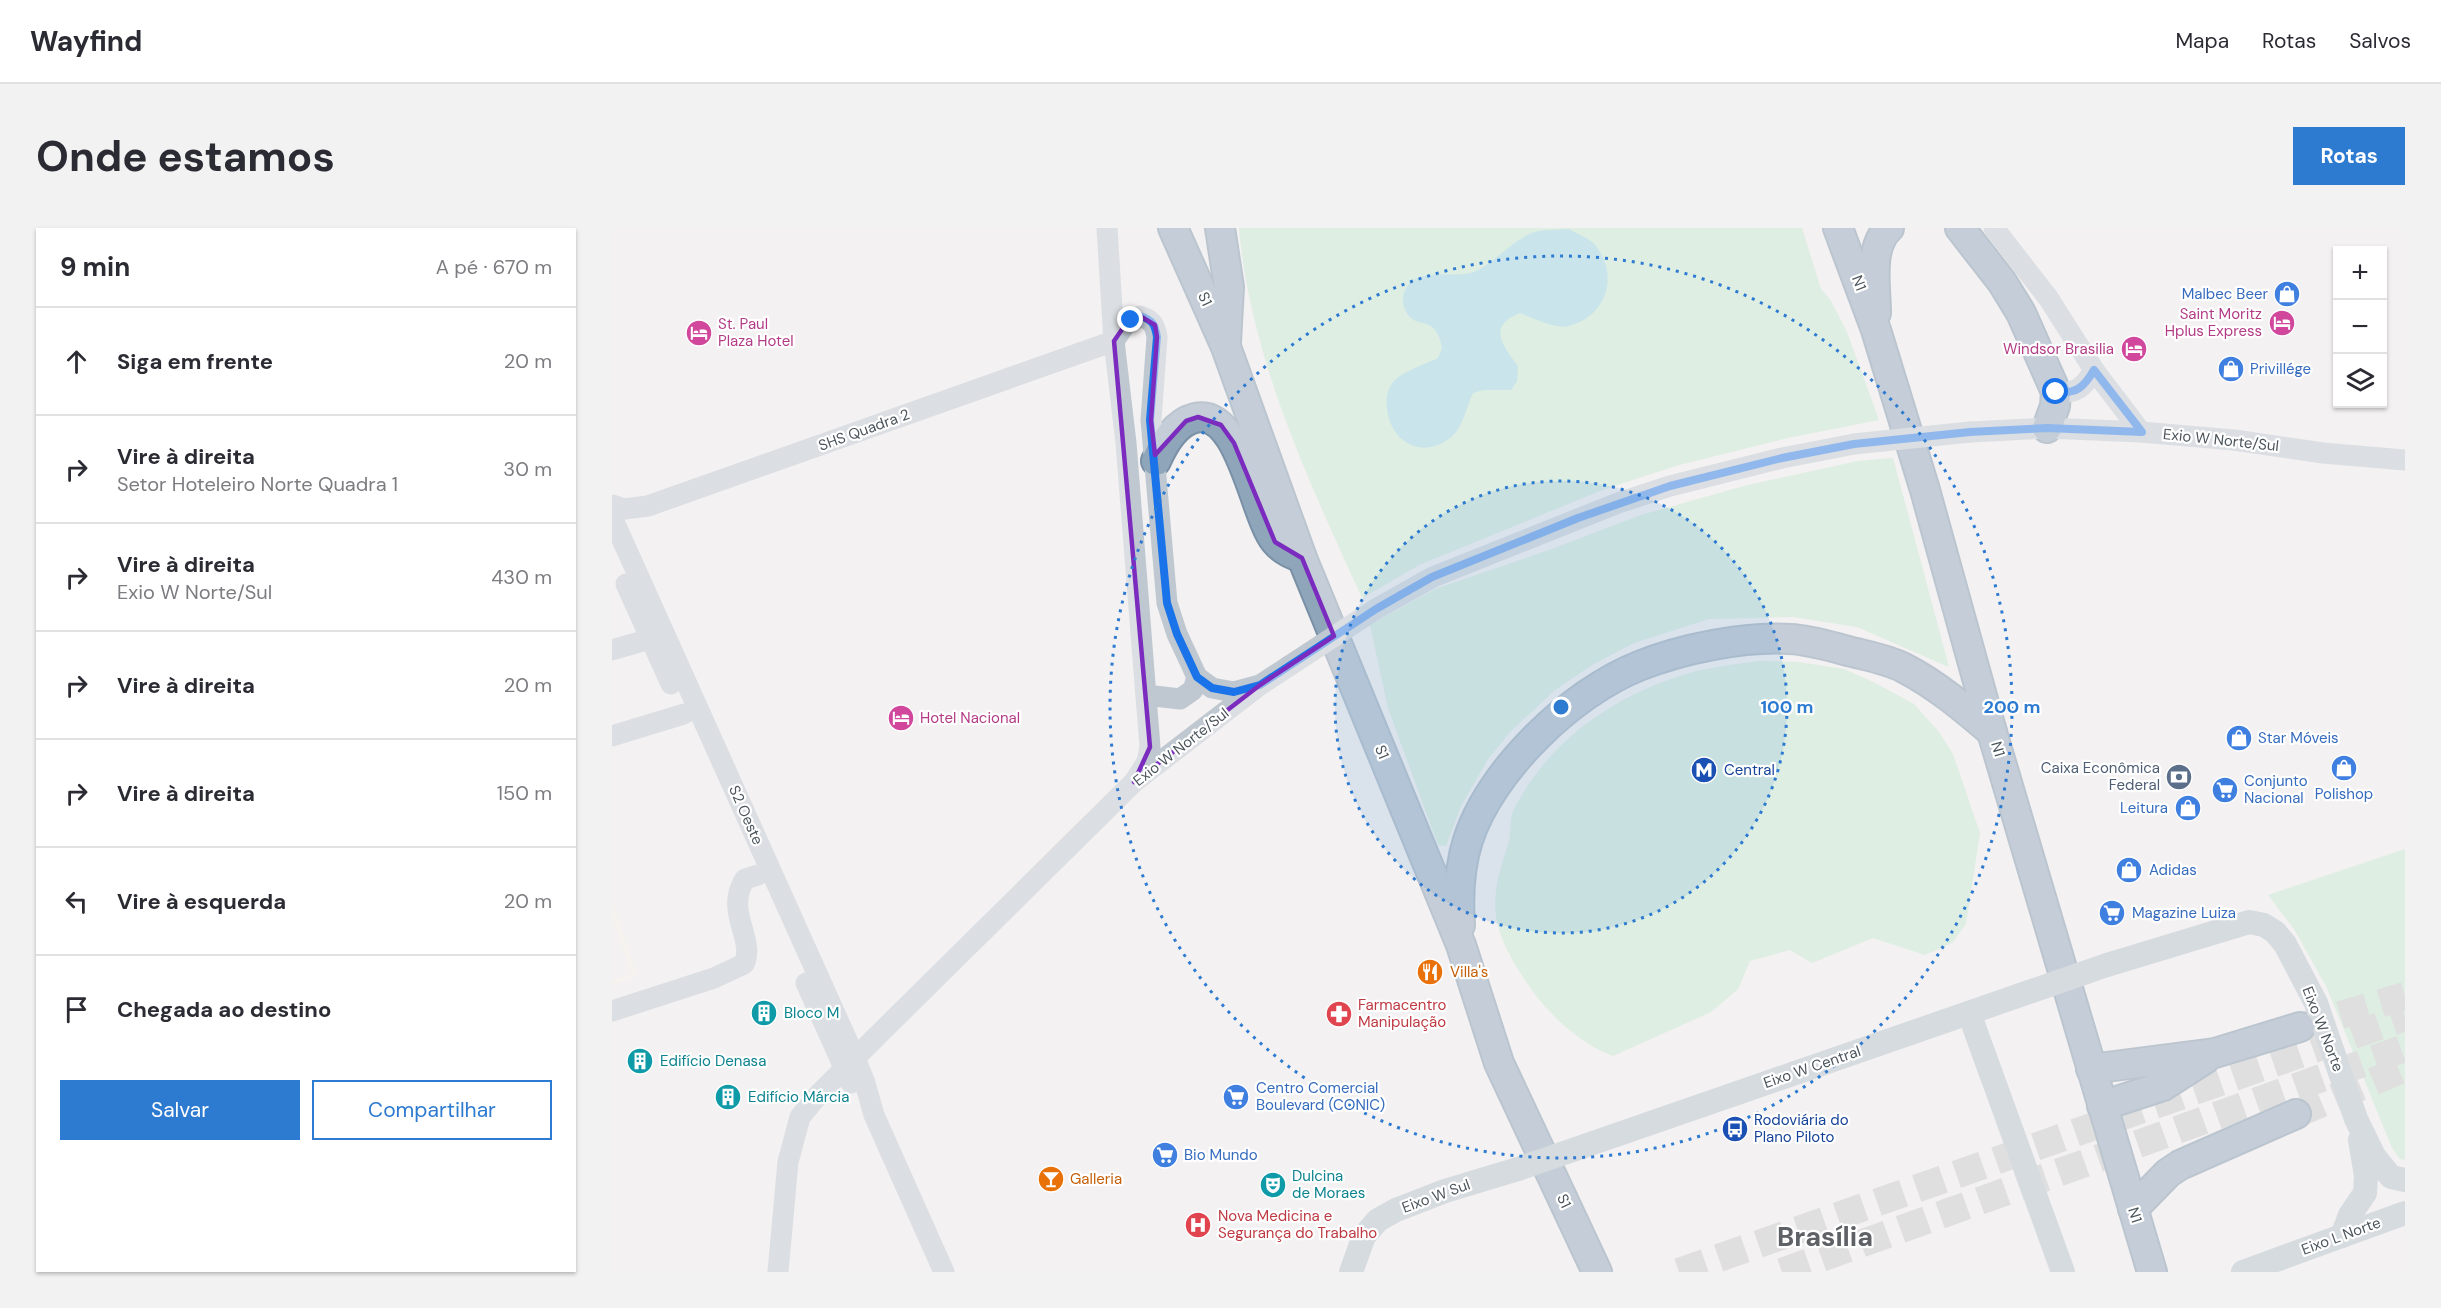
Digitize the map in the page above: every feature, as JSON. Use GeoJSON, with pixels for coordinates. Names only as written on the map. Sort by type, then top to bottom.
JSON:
{"type":"FeatureCollection","features":[{"type":"Feature","properties":{"kind":"highway","name":"S1"},"geometry":{"type":"LineString","coordinates":[[1173,228],[1226,346],[1302,558],[1461,945],[1499,1063],[1588,1270]]}},
{"type":"Feature","properties":{"kind":"highway"},"geometry":{"type":"LineString","coordinates":[[1220,228],[1229,287],[1226,346]]}},
{"type":"Feature","properties":{"kind":"highway","name":"N1"},"geometry":{"type":"LineString","coordinates":[[1838,228],[1876,330],[1926,490],[1992,732],[2152,1272]]}},
{"type":"Feature","properties":{"kind":"highway"},"geometry":{"type":"LineString","coordinates":[[1876,330],[1876,247],[1880,236],[1888,228]]}},
{"type":"Feature","properties":{"kind":"highway"},"geometry":{"type":"LineString","coordinates":[[1962,228],[2002,282],[2021,313],[2056,392],[2055,406],[2047,428]]}},
{"type":"Feature","properties":{"kind":"highway"},"geometry":{"type":"LineString","coordinates":[[1156,461],[1163,445],[1186,421],[1198,417],[1221,425],[1234,443],[1266,527],[1275,542],[1287,552],[1302,558]]}},
{"type":"Feature","properties":{"kind":"highway"},"geometry":{"type":"LineString","coordinates":[[1461,945],[1458,886],[1468,839],[1490,793],[1519,754],[1538,735],[1587,694],[1638,666],[1690,649],[1734,642],[1788,639],[1815,642],[1885,660],[1903,668],[1952,698],[1992,732]]}},
{"type":"Feature","properties":{"kind":"highway"},"geometry":{"type":"LineString","coordinates":[[2091,1069],[2215,1053],[2300,1027]]}},
{"type":"Feature","properties":{"kind":"highway"},"geometry":{"type":"LineString","coordinates":[[2102,1106],[2163,1086],[2215,1053]]}},
{"type":"Feature","properties":{"kind":"highway"},"geometry":{"type":"LineString","coordinates":[[2133,1209],[2168,1173],[2180,1165],[2296,1114]]}},
{"type":"Feature","properties":{"kind":"main road"},"geometry":{"type":"LineString","coordinates":[[1107,228],[1114,341],[1126,443],[1150,747],[1146,762],[1134,782]]}},
{"type":"Feature","properties":{"kind":"main road"},"geometry":{"type":"LineString","coordinates":[[1995,228],[2049,299],[2094,370],[2142,432]]}},
{"type":"Feature","properties":{"kind":"main road"},"geometry":{"type":"LineString","coordinates":[[1114,341],[1125,325],[1140,316],[1148,318],[1155,325],[1157,337],[1150,420],[1156,461],[1167,603],[1177,634],[1197,677],[1212,688],[1234,692],[1260,685]]}},
{"type":"Feature","properties":{"kind":"main road","name":"SHS Quadra 2"},"geometry":{"type":"LineString","coordinates":[[612,506],[624,509],[648,506],[1114,341]]}},
{"type":"Feature","properties":{"kind":"main road"},"geometry":{"type":"LineString","coordinates":[[2056,392],[2077,391],[2085,384],[2094,370]]}},
{"type":"Feature","properties":{"kind":"main road","name":"Exio W Norte/Sul"},"geometry":{"type":"LineString","coordinates":[[778,1272],[788,1162],[800,1117],[820,1092],[1134,782],[1260,685],[1376,609],[1432,577],[1618,502],[1670,486],[1770,461],[1854,444],[1970,432],[2047,428],[2142,432],[2234,440],[2323,453],[2405,460]]}},
{"type":"Feature","properties":{"kind":"main road","name":"S2 Oeste"},"geometry":{"type":"LineString","coordinates":[[612,517],[855,1058],[874,1115],[944,1272]]}},
{"type":"Feature","properties":{"kind":"main road","name":"S2 Oeste"},"geometry":{"type":"LineString","coordinates":[[612,551],[843,1069],[854,1089],[874,1115]]}},
{"type":"Feature","properties":{"kind":"main road"},"geometry":{"type":"LineString","coordinates":[[612,650],[650,639]]}},
{"type":"Feature","properties":{"kind":"main road"},"geometry":{"type":"LineString","coordinates":[[1146,695],[1180,699],[1193,690],[1197,677]]}},
{"type":"Feature","properties":{"kind":"main road"},"geometry":{"type":"LineString","coordinates":[[612,736],[684,714]]}},
{"type":"Feature","properties":{"kind":"main road"},"geometry":{"type":"LineString","coordinates":[[612,1011],[714,978],[744,964],[747,951],[736,905],[739,888],[745,879],[758,875]]}},
{"type":"Feature","properties":{"kind":"main road","name":"Eixo W Norte"},"geometry":{"type":"LineString","coordinates":[[2107,965],[2228,927],[2249,922],[2264,925],[2285,944],[2316,1003],[2356,1119],[2382,1167],[2391,1177],[2405,1180]]}},
{"type":"Feature","properties":{"kind":"main road","name":"Eixo W Central"},"geometry":{"type":"LineString","coordinates":[[1518,1169],[2107,965]]}},
{"type":"Feature","properties":{"kind":"main road"},"geometry":{"type":"LineString","coordinates":[[1969,1013],[2063,1272]]}},
{"type":"Feature","properties":{"kind":"main road"},"geometry":{"type":"LineString","coordinates":[[2342,1236],[2350,1215],[2365,1193],[2366,1176],[2356,1119]]}},
{"type":"Feature","properties":{"kind":"main road","name":"Eixo W Sul"},"geometry":{"type":"LineString","coordinates":[[1352,1272],[1364,1236],[1378,1220],[1396,1210],[1445,1191],[1518,1169]]}},
{"type":"Feature","properties":{"kind":"main road","name":"Eixo L Norte"},"geometry":{"type":"LineString","coordinates":[[2243,1272],[2405,1213]]}},
{"type":"Feature","properties":{"kind":"highlighted area"},"geometry":{"type":"Polygon","coordinates":[[[1140,316],[1155,325],[1157,337],[1151,420],[1155,455],[1186,421],[1198,417],[1221,425],[1234,443],[1275,542],[1302,558],[1334,636],[1260,685],[1134,782],[1150,747],[1114,341],[1125,325],[1140,316]]]}},
{"type":"Feature","properties":{"kind":"shaded area"},"geometry":{"type":"Polygon","coordinates":[[[612,901],[637,976],[612,984],[612,981],[632,974],[612,916],[612,901]]]}},
{"type":"Feature","properties":{"kind":"green space"},"geometry":{"type":"Polygon","coordinates":[[[1239,228],[1802,228],[1821,289],[1830,299],[1847,332],[1879,420],[1788,438],[1679,465],[1605,489],[1419,565],[1362,598],[1303,463],[1269,372],[1246,277],[1239,228]]]}},
{"type":"Feature","properties":{"kind":"green space"},"geometry":{"type":"Polygon","coordinates":[[[1893,458],[1949,667],[1857,627],[1793,617],[1709,619],[1634,643],[1592,665],[1555,690],[1510,732],[1488,759],[1461,806],[1446,846],[1438,845],[1388,708],[1370,625],[1435,589],[1552,549],[1641,515],[1744,486],[1858,461],[1893,458]]]}},
{"type":"Feature","properties":{"kind":"green space"},"geometry":{"type":"Polygon","coordinates":[[[1760,661],[1798,662],[1844,669],[1914,704],[1939,732],[1953,754],[1980,833],[1966,924],[1952,943],[1925,955],[1873,938],[1812,963],[1790,950],[1750,961],[1738,989],[1711,1012],[1613,1056],[1574,1034],[1551,1013],[1523,977],[1504,942],[1498,927],[1495,898],[1509,840],[1512,813],[1527,786],[1560,746],[1580,729],[1623,700],[1682,675],[1715,667],[1760,661]]]}},
{"type":"Feature","properties":{"kind":"green space"},"geometry":{"type":"Polygon","coordinates":[[[2405,849],[2405,1160],[2400,1159],[2392,1148],[2327,988],[2294,929],[2268,895],[2405,849]]]}},
{"type":"Feature","properties":{"kind":"water"},"geometry":{"type":"Polygon","coordinates":[[[1569,229],[1594,243],[1607,270],[1608,282],[1605,294],[1592,314],[1582,321],[1564,327],[1551,325],[1520,313],[1510,318],[1501,330],[1501,336],[1507,351],[1518,366],[1517,381],[1511,390],[1483,390],[1473,393],[1458,429],[1450,438],[1439,444],[1419,447],[1401,438],[1389,420],[1387,395],[1389,388],[1403,374],[1438,358],[1442,348],[1435,329],[1413,320],[1406,312],[1403,298],[1407,287],[1413,280],[1422,277],[1474,272],[1532,233],[1569,229]]]}},
{"type":"Feature","properties":{"kind":"tunnel"},"geometry":{"type":"LineString","coordinates":[[2300,1027],[2405,996]]}},
{"type":"Feature","properties":{"kind":"tunnel"},"geometry":{"type":"LineString","coordinates":[[1679,1272],[2405,1017]]}},
{"type":"Feature","properties":{"kind":"tunnel"},"geometry":{"type":"LineString","coordinates":[[1782,1272],[2405,1048]]}},
{"type":"Feature","properties":{"kind":"tunnel"},"geometry":{"type":"LineString","coordinates":[[2296,1114],[2405,1068]]}},
{"type":"Feature","properties":{"kind":"place","name":"Malbec Beer"},"geometry":{"type":"Point","coordinates":[2287,294]}},
{"type":"Feature","properties":{"kind":"place","name":"Saint Moritz Hplus Express"},"geometry":{"type":"Point","coordinates":[2282,323]}},
{"type":"Feature","properties":{"kind":"place","name":"St. Paul Plaza Hotel"},"geometry":{"type":"Point","coordinates":[699,333]}},
{"type":"Feature","properties":{"kind":"place","name":"Windsor Brasilia"},"geometry":{"type":"Point","coordinates":[2134,349]}},
{"type":"Feature","properties":{"kind":"place","name":"Privillége"},"geometry":{"type":"Point","coordinates":[2231,369]}},
{"type":"Feature","properties":{"kind":"place","name":"Hotel Nacional"},"geometry":{"type":"Point","coordinates":[901,718]}},
{"type":"Feature","properties":{"kind":"place","name":"Star Móveis"},"geometry":{"type":"Point","coordinates":[2239,738]}},
{"type":"Feature","properties":{"kind":"place","name":"Polishop"},"geometry":{"type":"Point","coordinates":[2344,768]}},
{"type":"Feature","properties":{"kind":"place","name":"Central"},"geometry":{"type":"Point","coordinates":[1704,770]}},
{"type":"Feature","properties":{"kind":"place","name":"Caixa Econômica Federal"},"geometry":{"type":"Point","coordinates":[2179,777]}},
{"type":"Feature","properties":{"kind":"place","name":"Conjunto Nacional"},"geometry":{"type":"Point","coordinates":[2225,790]}},
{"type":"Feature","properties":{"kind":"place","name":"Leitura"},"geometry":{"type":"Point","coordinates":[2188,808]}},
{"type":"Feature","properties":{"kind":"place","name":"Adidas"},"geometry":{"type":"Point","coordinates":[2129,870]}},
{"type":"Feature","properties":{"kind":"place","name":"Magazine Luiza"},"geometry":{"type":"Point","coordinates":[2112,913]}},
{"type":"Feature","properties":{"kind":"place","name":"Villa's"},"geometry":{"type":"Point","coordinates":[1430,972]}},
{"type":"Feature","properties":{"kind":"place","name":"Bloco M"},"geometry":{"type":"Point","coordinates":[764,1013]}},
{"type":"Feature","properties":{"kind":"place","name":"Farmacentro Manipulação"},"geometry":{"type":"Point","coordinates":[1339,1014]}},
{"type":"Feature","properties":{"kind":"place","name":"Edifício Denasa"},"geometry":{"type":"Point","coordinates":[640,1061]}},
{"type":"Feature","properties":{"kind":"place","name":"Edifício Márcia"},"geometry":{"type":"Point","coordinates":[728,1097]}},
{"type":"Feature","properties":{"kind":"place","name":"Centro Comercial Boulevard (CONIC)"},"geometry":{"type":"Point","coordinates":[1236,1097]}},
{"type":"Feature","properties":{"kind":"place","name":"Rodoviária do Plano Piloto"},"geometry":{"type":"Point","coordinates":[1735,1129]}},
{"type":"Feature","properties":{"kind":"place","name":"Bio Mundo"},"geometry":{"type":"Point","coordinates":[1165,1155]}},
{"type":"Feature","properties":{"kind":"place","name":"Galleria"},"geometry":{"type":"Point","coordinates":[1051,1179]}},
{"type":"Feature","properties":{"kind":"place","name":"Dulcina de Moraes"},"geometry":{"type":"Point","coordinates":[1273,1185]}},
{"type":"Feature","properties":{"kind":"place","name":"Nova Medicina e Segurança do Trabalho"},"geometry":{"type":"Point","coordinates":[1198,1225]}},
{"type":"Feature","properties":{"kind":"district","name":"Brasília"},"geometry":{"type":"Point","coordinates":[1825,1236]}},
{"type":"Feature","properties":{"kind":"route"},"geometry":{"type":"LineString","coordinates":[[1131,320],[1140,316],[1148,318],[1155,325],[1157,337],[1150,420],[1156,461],[1167,603],[1177,634],[1197,677],[1212,688],[1234,692],[1260,685],[1387,602],[1432,577],[1618,502],[1670,486],[1782,458],[1854,444],[1970,432],[2047,428],[2142,432],[2094,370],[2085,384],[2077,391],[2056,392]]}}]}
